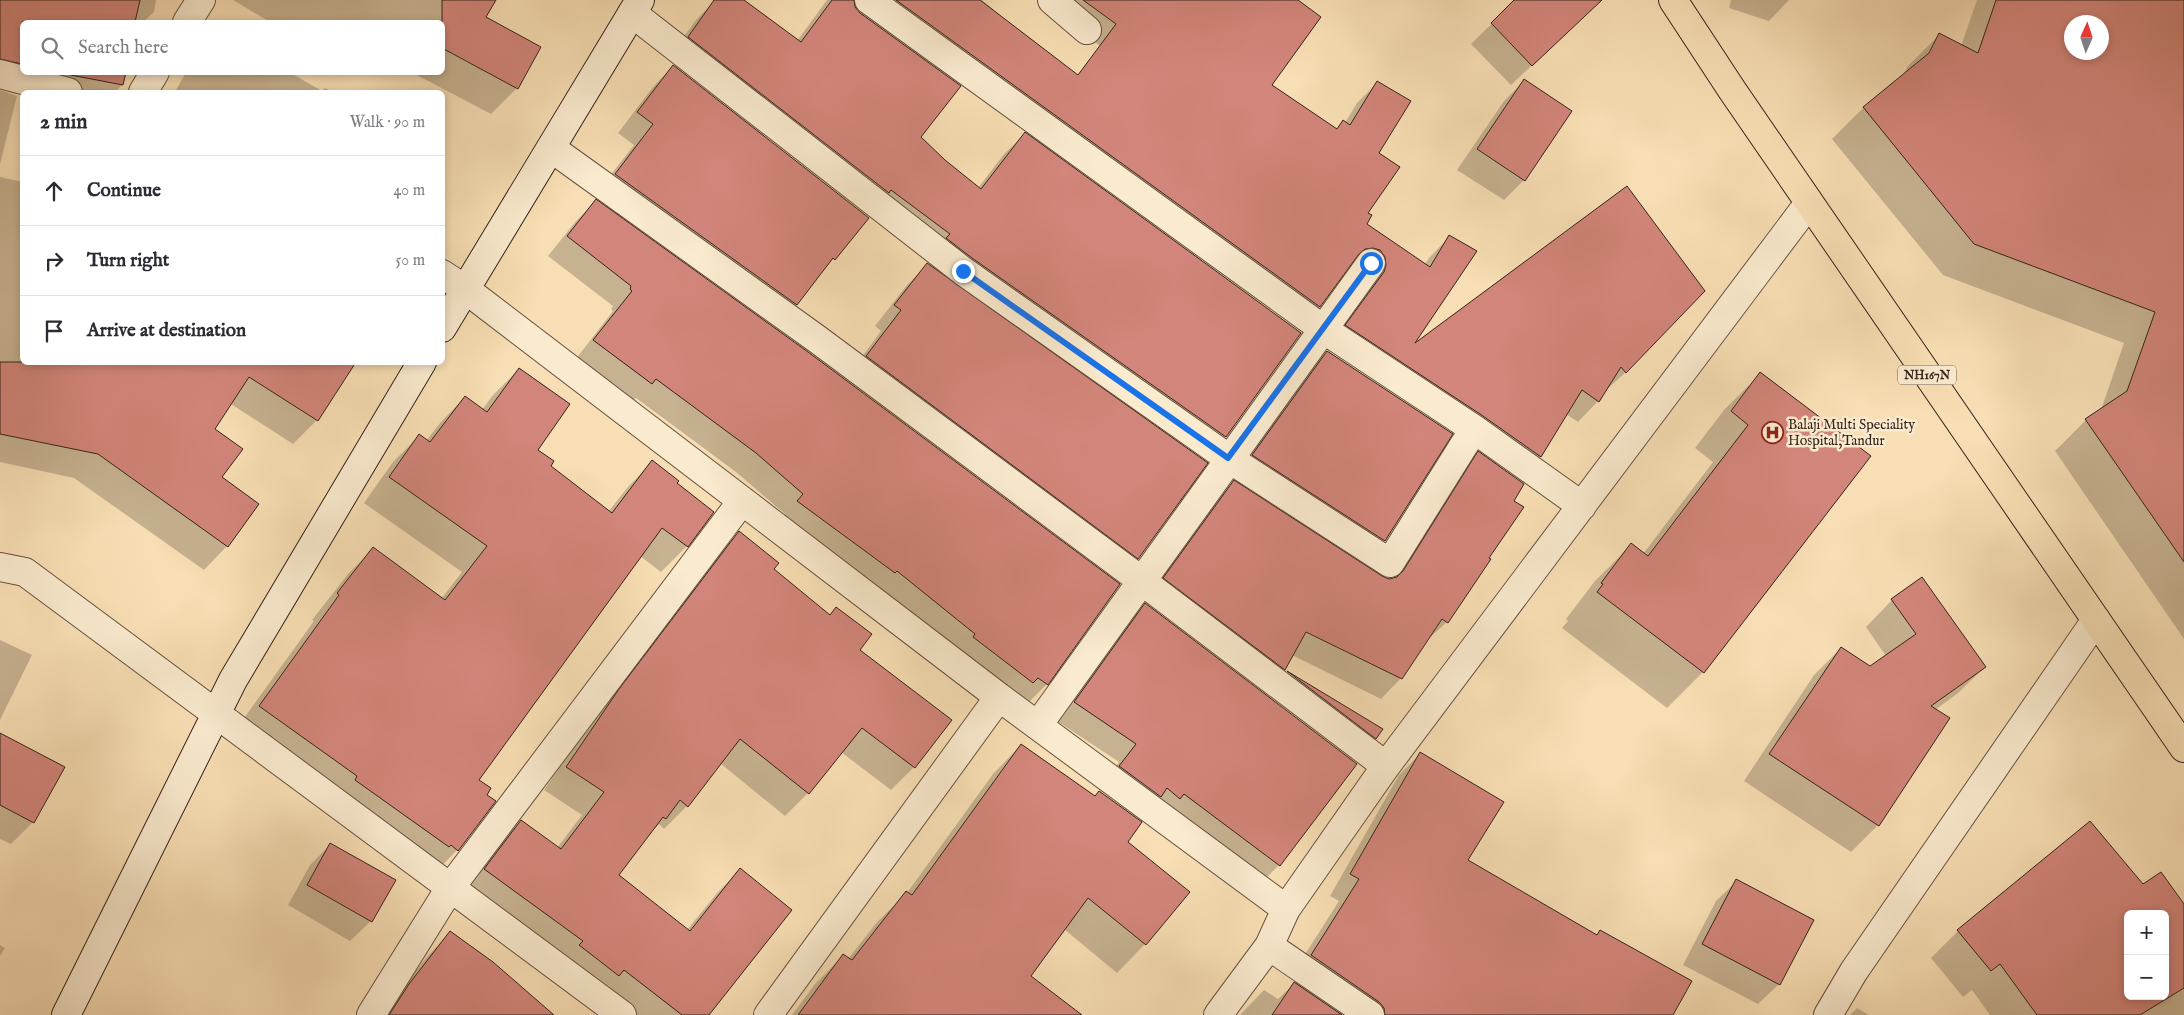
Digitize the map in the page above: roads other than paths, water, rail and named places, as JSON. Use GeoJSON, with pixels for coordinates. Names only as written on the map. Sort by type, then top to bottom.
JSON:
{"type":"FeatureCollection","features":[{"type":"Feature","properties":{"kind":"highway","name":"NH167N"},"geometry":{"type":"LineString","coordinates":[[1673,0],[1809,203],[2184,748]]}},
{"type":"Feature","properties":{"kind":"street"},"geometry":{"type":"LineString","coordinates":[[188,20],[201,0]]}},
{"type":"Feature","properties":{"kind":"street"},"geometry":{"type":"LineString","coordinates":[[869,0],[1323,329],[1474,429],[1582,506]]}},
{"type":"Feature","properties":{"kind":"street"},"geometry":{"type":"LineString","coordinates":[[1052,0],[1087,30]]}},
{"type":"Feature","properties":{"kind":"street"},"geometry":{"type":"LineString","coordinates":[[445,323],[636,7],[963,271],[1228,458],[1390,563],[1474,429]]}},
{"type":"Feature","properties":{"kind":"street"},"geometry":{"type":"LineString","coordinates":[[0,74],[60,90]]}},
{"type":"Feature","properties":{"kind":"street"},"geometry":{"type":"LineString","coordinates":[[144,90],[153,75]]}},
{"type":"Feature","properties":{"kind":"street"},"geometry":{"type":"LineString","coordinates":[[550,148],[817,339],[1142,581],[1386,766]]}},
{"type":"Feature","properties":{"kind":"street"},"geometry":{"type":"LineString","coordinates":[[1218,1015],[1270,946],[1286,909],[1386,766],[1809,203]]}},
{"type":"Feature","properties":{"kind":"street"},"geometry":{"type":"LineString","coordinates":[[1038,726],[1228,458],[1371,263]]}},
{"type":"Feature","properties":{"kind":"street"},"geometry":{"type":"LineString","coordinates":[[445,276],[465,289],[999,697],[1286,909]]}},
{"type":"Feature","properties":{"kind":"street"},"geometry":{"type":"LineString","coordinates":[[66,1015],[233,680],[420,365]]}},
{"type":"Feature","properties":{"kind":"street"},"geometry":{"type":"LineString","coordinates":[[371,1015],[450,888],[742,501]]}},
{"type":"Feature","properties":{"kind":"street"},"geometry":{"type":"LineString","coordinates":[[0,567],[25,572],[622,1015]]}},
{"type":"Feature","properties":{"kind":"street"},"geometry":{"type":"LineString","coordinates":[[1828,1015],[1854,971],[2096,620]]}},
{"type":"Feature","properties":{"kind":"street"},"geometry":{"type":"LineString","coordinates":[[768,1015],[999,697]]}},
{"type":"Feature","properties":{"kind":"street"},"geometry":{"type":"LineString","coordinates":[[1270,946],[1370,1015]]}},
{"type":"Feature","properties":{"kind":"place","name":"Balaji Multi Speciality Hospital,Tandur"},"geometry":{"type":"Point","coordinates":[1772,433]}}]}
